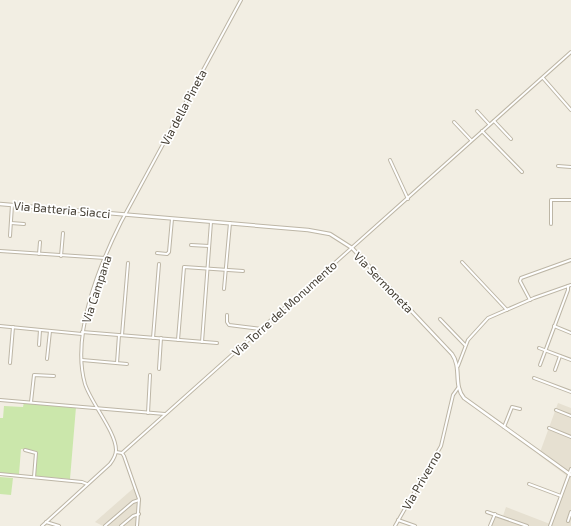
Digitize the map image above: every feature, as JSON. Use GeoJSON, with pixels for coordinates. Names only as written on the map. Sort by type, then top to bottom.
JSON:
{"type":"FeatureCollection","features":[{"type":"Feature","properties":{"kind":"street","name":"Via della Pineta"},"geometry":{"type":"LineString","coordinates":[[125,214],[241,0]]}},
{"type":"Feature","properties":{"kind":"street","name":"Via Torre del Monumento"},"geometry":{"type":"LineString","coordinates":[[122,452],[408,199],[571,52]]}},
{"type":"Feature","properties":{"kind":"street"},"geometry":{"type":"LineString","coordinates":[[542,78],[571,110]]}},
{"type":"Feature","properties":{"kind":"street"},"geometry":{"type":"LineString","coordinates":[[477,111],[490,124]]}},
{"type":"Feature","properties":{"kind":"street"},"geometry":{"type":"LineString","coordinates":[[494,120],[511,139]]}},
{"type":"Feature","properties":{"kind":"street"},"geometry":{"type":"LineString","coordinates":[[454,122],[472,140]]}},
{"type":"Feature","properties":{"kind":"street"},"geometry":{"type":"LineString","coordinates":[[482,131],[522,172]]}},
{"type":"Feature","properties":{"kind":"street"},"geometry":{"type":"LineString","coordinates":[[390,160],[408,199]]}},
{"type":"Feature","properties":{"kind":"street"},"geometry":{"type":"LineString","coordinates":[[558,166],[571,167]]}},
{"type":"Feature","properties":{"kind":"street"},"geometry":{"type":"LineString","coordinates":[[551,224],[551,200],[571,200]]}},
{"type":"Feature","properties":{"kind":"street","name":"Via Batteria Siacci"},"geometry":{"type":"LineString","coordinates":[[0,204],[125,214]]}},
{"type":"Feature","properties":{"kind":"street"},"geometry":{"type":"LineString","coordinates":[[10,236],[12,205]]}},
{"type":"Feature","properties":{"kind":"street","name":"Via Sermoneta"},"geometry":{"type":"LineString","coordinates":[[125,214],[325,232],[340,239],[352,248],[451,352],[458,366]]}},
{"type":"Feature","properties":{"kind":"street","name":"Via Campana"},"geometry":{"type":"LineString","coordinates":[[116,452],[114,440],[86,385],[82,360],[82,333],[85,316],[105,258],[125,214]]}},
{"type":"Feature","properties":{"kind":"street"},"geometry":{"type":"LineString","coordinates":[[158,253],[169,252],[172,219]]}},
{"type":"Feature","properties":{"kind":"street"},"geometry":{"type":"LineString","coordinates":[[202,342],[211,222]]}},
{"type":"Feature","properties":{"kind":"street"},"geometry":{"type":"LineString","coordinates":[[11,223],[24,224]]}},
{"type":"Feature","properties":{"kind":"street"},"geometry":{"type":"LineString","coordinates":[[224,289],[230,224]]}},
{"type":"Feature","properties":{"kind":"street"},"geometry":{"type":"LineString","coordinates":[[61,256],[63,233]]}},
{"type":"Feature","properties":{"kind":"street"},"geometry":{"type":"LineString","coordinates":[[39,254],[40,242]]}},
{"type":"Feature","properties":{"kind":"street"},"geometry":{"type":"LineString","coordinates":[[191,245],[209,246]]}},
{"type":"Feature","properties":{"kind":"street"},"geometry":{"type":"LineString","coordinates":[[0,251],[105,258]]}},
{"type":"Feature","properties":{"kind":"street"},"geometry":{"type":"LineString","coordinates":[[530,300],[520,281],[521,278],[571,260]]}},
{"type":"Feature","properties":{"kind":"street"},"geometry":{"type":"LineString","coordinates":[[462,262],[507,310]]}},
{"type":"Feature","properties":{"kind":"street"},"geometry":{"type":"LineString","coordinates":[[117,363],[128,263]]}},
{"type":"Feature","properties":{"kind":"street"},"geometry":{"type":"LineString","coordinates":[[153,338],[159,264]]}},
{"type":"Feature","properties":{"kind":"street"},"geometry":{"type":"LineString","coordinates":[[178,340],[184,268],[243,271]]}},
{"type":"Feature","properties":{"kind":"street"},"geometry":{"type":"LineString","coordinates":[[570,285],[530,300],[486,320],[470,336],[465,345],[458,366],[458,388],[468,402],[570,474]]}},
{"type":"Feature","properties":{"kind":"street"},"geometry":{"type":"LineString","coordinates":[[540,365],[570,285]]}},
{"type":"Feature","properties":{"kind":"street"},"geometry":{"type":"LineString","coordinates":[[227,315],[228,325],[261,329]]}},
{"type":"Feature","properties":{"kind":"street"},"geometry":{"type":"LineString","coordinates":[[440,319],[465,345]]}},
{"type":"Feature","properties":{"kind":"street"},"geometry":{"type":"LineString","coordinates":[[0,326],[217,343]]}},
{"type":"Feature","properties":{"kind":"street"},"geometry":{"type":"LineString","coordinates":[[554,326],[571,332]]}},
{"type":"Feature","properties":{"kind":"street"},"geometry":{"type":"LineString","coordinates":[[10,363],[13,327]]}},
{"type":"Feature","properties":{"kind":"street"},"geometry":{"type":"LineString","coordinates":[[39,345],[40,330]]}},
{"type":"Feature","properties":{"kind":"street"},"geometry":{"type":"LineString","coordinates":[[47,359],[50,331]]}},
{"type":"Feature","properties":{"kind":"street"},"geometry":{"type":"LineString","coordinates":[[159,369],[161,338]]}},
{"type":"Feature","properties":{"kind":"street"},"geometry":{"type":"LineString","coordinates":[[540,348],[571,360]]}},
{"type":"Feature","properties":{"kind":"street"},"geometry":{"type":"LineString","coordinates":[[556,370],[560,356]]}},
{"type":"Feature","properties":{"kind":"street"},"geometry":{"type":"LineString","coordinates":[[82,360],[127,364]]}},
{"type":"Feature","properties":{"kind":"street"},"geometry":{"type":"LineString","coordinates":[[31,402],[34,375],[54,376]]}},
{"type":"Feature","properties":{"kind":"street"},"geometry":{"type":"LineString","coordinates":[[148,413],[150,375]]}},
{"type":"Feature","properties":{"kind":"street"},"geometry":{"type":"LineString","coordinates":[[534,378],[571,392]]}},
{"type":"Feature","properties":{"kind":"street","name":"Via Priverno"},"geometry":{"type":"LineString","coordinates":[[395,526],[440,447],[453,396],[458,388]]}},
{"type":"Feature","properties":{"kind":"street"},"geometry":{"type":"LineString","coordinates":[[0,400],[165,414]]}},
{"type":"Feature","properties":{"kind":"street"},"geometry":{"type":"LineString","coordinates":[[504,428],[512,407],[520,409]]}},
{"type":"Feature","properties":{"kind":"street"},"geometry":{"type":"LineString","coordinates":[[556,410],[571,416]]}},
{"type":"Feature","properties":{"kind":"street"},"geometry":{"type":"LineString","coordinates":[[549,428],[571,437]]}},
{"type":"Feature","properties":{"kind":"street"},"geometry":{"type":"LineString","coordinates":[[24,450],[36,453],[34,477]]}},
{"type":"Feature","properties":{"kind":"street"},"geometry":{"type":"LineString","coordinates":[[42,526],[110,463],[116,452],[122,452],[139,500],[137,526]]}},
{"type":"Feature","properties":{"kind":"street"},"geometry":{"type":"LineString","coordinates":[[550,526],[571,468]]}},
{"type":"Feature","properties":{"kind":"street"},"geometry":{"type":"LineString","coordinates":[[0,474],[82,482],[87,484]]}},
{"type":"Feature","properties":{"kind":"street"},"geometry":{"type":"LineString","coordinates":[[529,484],[561,496]]}},
{"type":"Feature","properties":{"kind":"street"},"geometry":{"type":"LineString","coordinates":[[105,526],[133,501],[139,500]]}},
{"type":"Feature","properties":{"kind":"street"},"geometry":{"type":"LineString","coordinates":[[487,512],[527,526]]}},
{"type":"Feature","properties":{"kind":"street"},"geometry":{"type":"LineString","coordinates":[[568,521],[571,512]]}},
{"type":"Feature","properties":{"kind":"street"},"geometry":{"type":"LineString","coordinates":[[121,526],[133,516],[139,514]]}},
{"type":"Feature","properties":{"kind":"street"},"geometry":{"type":"LineString","coordinates":[[490,526],[495,514]]}},
{"type":"Feature","properties":{"kind":"street"},"geometry":{"type":"LineString","coordinates":[[398,520],[415,526]]}},
{"type":"Feature","properties":{"kind":"street"},"geometry":{"type":"LineString","coordinates":[[46,522],[59,526]]}},
{"type":"Feature","properties":{"kind":"shaded area"},"geometry":{"type":"Polygon","coordinates":[[[558,403],[571,408],[571,526],[489,526],[494,513],[503,516],[506,507],[550,524],[567,476],[539,455],[558,403]]]}},
{"type":"Feature","properties":{"kind":"shaded area"},"geometry":{"type":"Polygon","coordinates":[[[136,486],[141,501],[139,526],[103,526],[95,522],[136,486]]]}},
{"type":"Feature","properties":{"kind":"green space"},"geometry":{"type":"Polygon","coordinates":[[[24,402],[76,407],[70,479],[35,476],[37,451],[21,449],[19,474],[0,473],[0,418],[3,418],[4,406],[23,407],[24,402]]]}},
{"type":"Feature","properties":{"kind":"green space"},"geometry":{"type":"Polygon","coordinates":[[[0,477],[13,478],[11,495],[0,494],[0,477]]]}}]}
